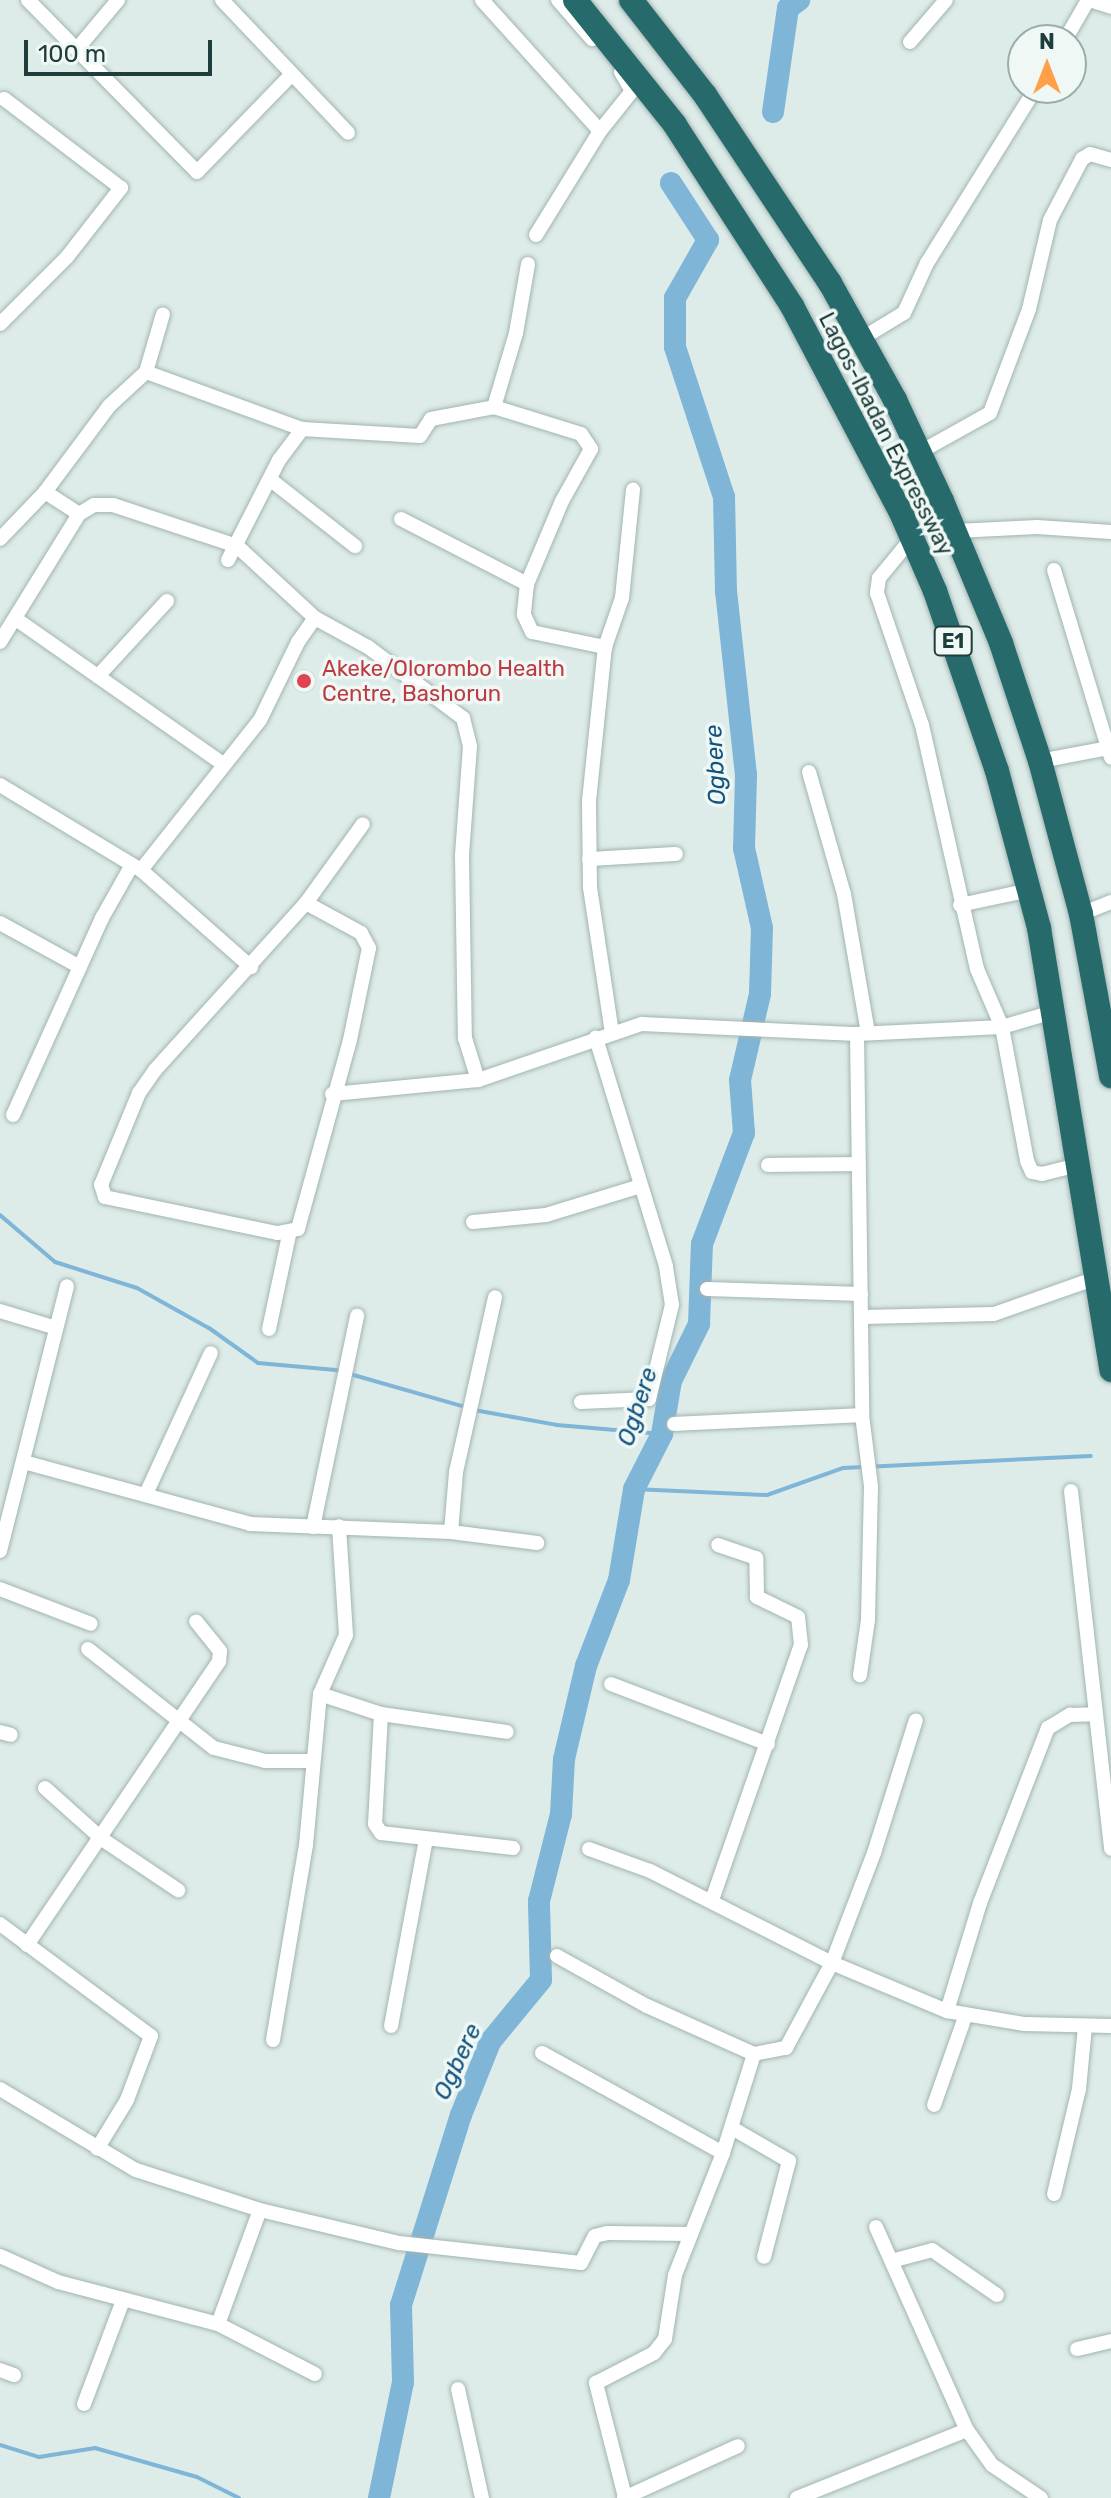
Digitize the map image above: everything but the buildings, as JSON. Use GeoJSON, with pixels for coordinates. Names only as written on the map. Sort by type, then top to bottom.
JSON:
{"type":"FeatureCollection","features":[{"type":"Feature","properties":{"kind":"highway","name":"Lagos-Ibadan Expressway"},"geometry":{"type":"LineString","coordinates":[[575,0],[675,125],[739,219],[845,401],[912,538],[969,685],[1030,890],[1079,1165],[1111,1370]]}},
{"type":"Feature","properties":{"kind":"highway","name":"Lagos-Ibadan Expressway"},"geometry":{"type":"LineString","coordinates":[[631,0],[777,199],[861,339],[920,452],[956,531],[1040,761],[1081,914],[1109,1050],[1111,1076]]}},
{"type":"Feature","properties":{"kind":"street"},"geometry":{"type":"LineString","coordinates":[[28,0],[197,172],[291,75]]}},
{"type":"Feature","properties":{"kind":"street"},"geometry":{"type":"LineString","coordinates":[[77,49],[118,0]]}},
{"type":"Feature","properties":{"kind":"street"},"geometry":{"type":"LineString","coordinates":[[222,0],[348,133]]}},
{"type":"Feature","properties":{"kind":"street"},"geometry":{"type":"LineString","coordinates":[[482,0],[600,131]]}},
{"type":"Feature","properties":{"kind":"street"},"geometry":{"type":"LineString","coordinates":[[536,235],[600,131],[632,91],[626,77],[558,0]]}},
{"type":"Feature","properties":{"kind":"street"},"geometry":{"type":"LineString","coordinates":[[910,42],[946,0]]}},
{"type":"Feature","properties":{"kind":"street"},"geometry":{"type":"LineString","coordinates":[[1075,24],[1089,0],[1111,7]]}},
{"type":"Feature","properties":{"kind":"street"},"geometry":{"type":"LineString","coordinates":[[0,324],[67,257],[121,188],[4,99]]}},
{"type":"Feature","properties":{"kind":"street"},"geometry":{"type":"LineString","coordinates":[[861,339],[904,313],[927,263],[1026,104]]}},
{"type":"Feature","properties":{"kind":"street"},"geometry":{"type":"LineString","coordinates":[[920,452],[990,413],[1029,309],[1050,220],[1082,159],[1090,154],[1111,160]]}},
{"type":"Feature","properties":{"kind":"street"},"geometry":{"type":"LineString","coordinates":[[494,407],[516,333],[528,264]]}},
{"type":"Feature","properties":{"kind":"street"},"geometry":{"type":"LineString","coordinates":[[0,539],[45,492],[109,406],[146,372],[163,314]]}},
{"type":"Feature","properties":{"kind":"street"},"geometry":{"type":"LineString","coordinates":[[146,372],[302,429],[420,436],[431,419],[494,407],[581,434],[591,449],[527,584],[524,615],[532,632],[605,647]]}},
{"type":"Feature","properties":{"kind":"street"},"geometry":{"type":"LineString","coordinates":[[228,560],[302,429]]}},
{"type":"Feature","properties":{"kind":"street"},"geometry":{"type":"LineString","coordinates":[[271,480],[355,546]]}},
{"type":"Feature","properties":{"kind":"street"},"geometry":{"type":"LineString","coordinates":[[612,1033],[589,859],[589,801],[605,647],[622,598],[633,490]]}},
{"type":"Feature","properties":{"kind":"street"},"geometry":{"type":"LineString","coordinates":[[45,492],[79,514]]}},
{"type":"Feature","properties":{"kind":"street"},"geometry":{"type":"LineString","coordinates":[[0,642],[79,514],[94,505],[113,505],[237,546],[315,618],[368,647],[453,707],[469,731],[462,856],[465,1038],[478,1080]]}},
{"type":"Feature","properties":{"kind":"street"},"geometry":{"type":"LineString","coordinates":[[401,519],[527,584]]}},
{"type":"Feature","properties":{"kind":"street"},"geometry":{"type":"LineString","coordinates":[[956,531],[1037,527],[1111,532]]}},
{"type":"Feature","properties":{"kind":"street"},"geometry":{"type":"LineString","coordinates":[[912,538],[876,585],[922,725],[960,905],[977,969],[1002,1027],[1032,1172],[1079,1165]]}},
{"type":"Feature","properties":{"kind":"street"},"geometry":{"type":"LineString","coordinates":[[1040,761],[1110,753],[1108,725],[1054,570]]}},
{"type":"Feature","properties":{"kind":"street"},"geometry":{"type":"LineString","coordinates":[[98,676],[167,601]]}},
{"type":"Feature","properties":{"kind":"street"},"geometry":{"type":"LineString","coordinates":[[13,1115],[80,967],[137,867],[260,720],[298,642],[315,618]]}},
{"type":"Feature","properties":{"kind":"street"},"geometry":{"type":"LineString","coordinates":[[16,619],[222,763]]}},
{"type":"Feature","properties":{"kind":"street"},"geometry":{"type":"LineString","coordinates":[[809,772],[844,894],[862,1033],[858,1164],[863,1317],[862,1415],[871,1486],[868,1620],[860,1675]]}},
{"type":"Feature","properties":{"kind":"street"},"geometry":{"type":"LineString","coordinates":[[0,785],[137,867],[251,967]]}},
{"type":"Feature","properties":{"kind":"street"},"geometry":{"type":"LineString","coordinates":[[289,1235],[105,1197],[101,1190],[139,1093],[306,903],[363,824]]}},
{"type":"Feature","properties":{"kind":"street"},"geometry":{"type":"LineString","coordinates":[[589,859],[676,854]]}},
{"type":"Feature","properties":{"kind":"street"},"geometry":{"type":"LineString","coordinates":[[960,905],[1030,890]]}},
{"type":"Feature","properties":{"kind":"street"},"geometry":{"type":"LineString","coordinates":[[1081,914],[1111,902]]}},
{"type":"Feature","properties":{"kind":"street"},"geometry":{"type":"LineString","coordinates":[[269,1329],[289,1235],[298,1229],[332,1094],[350,1040],[369,948],[361,933],[306,903]]}},
{"type":"Feature","properties":{"kind":"street"},"geometry":{"type":"LineString","coordinates":[[0,923],[80,967]]}},
{"type":"Feature","properties":{"kind":"street"},"geometry":{"type":"LineString","coordinates":[[332,1094],[478,1080],[642,1024],[862,1033],[1002,1027],[1053,1012]]}},
{"type":"Feature","properties":{"kind":"street"},"geometry":{"type":"LineString","coordinates":[[581,1402],[639,1402],[654,1392],[671,1288],[596,1038]]}},
{"type":"Feature","properties":{"kind":"street"},"geometry":{"type":"LineString","coordinates":[[768,1165],[858,1164]]}},
{"type":"Feature","properties":{"kind":"street"},"geometry":{"type":"LineString","coordinates":[[473,1222],[546,1215],[641,1186]]}},
{"type":"Feature","properties":{"kind":"street"},"geometry":{"type":"LineString","coordinates":[[863,1317],[994,1314],[1096,1278]]}},
{"type":"Feature","properties":{"kind":"street"},"geometry":{"type":"LineString","coordinates":[[0,1551],[24,1462],[53,1327],[67,1286]]}},
{"type":"Feature","properties":{"kind":"street"},"geometry":{"type":"LineString","coordinates":[[707,1289],[861,1294]]}},
{"type":"Feature","properties":{"kind":"street"},"geometry":{"type":"LineString","coordinates":[[451,1532],[456,1472],[495,1297]]}},
{"type":"Feature","properties":{"kind":"street"},"geometry":{"type":"LineString","coordinates":[[0,1311],[53,1327]]}},
{"type":"Feature","properties":{"kind":"street"},"geometry":{"type":"LineString","coordinates":[[313,1527],[357,1316]]}},
{"type":"Feature","properties":{"kind":"street"},"geometry":{"type":"LineString","coordinates":[[146,1494],[211,1353]]}},
{"type":"Feature","properties":{"kind":"street"},"geometry":{"type":"LineString","coordinates":[[674,1424],[862,1415]]}},
{"type":"Feature","properties":{"kind":"street"},"geometry":{"type":"LineString","coordinates":[[24,1462],[146,1494],[219,1519],[313,1527],[451,1532],[537,1543]]}},
{"type":"Feature","properties":{"kind":"street"},"geometry":{"type":"LineString","coordinates":[[0,1496],[15,1491]]}},
{"type":"Feature","properties":{"kind":"street"},"geometry":{"type":"LineString","coordinates":[[1071,1491],[1093,1714],[1111,1849]]}},
{"type":"Feature","properties":{"kind":"street"},"geometry":{"type":"LineString","coordinates":[[273,2040],[306,1845],[310,1761],[320,1694],[346,1635],[339,1526]]}},
{"type":"Feature","properties":{"kind":"street"},"geometry":{"type":"LineString","coordinates":[[712,1900],[787,1697],[801,1628],[793,1613],[757,1597],[756,1558],[718,1545]]}},
{"type":"Feature","properties":{"kind":"street"},"geometry":{"type":"LineString","coordinates":[[0,1589],[91,1624]]}},
{"type":"Feature","properties":{"kind":"street"},"geometry":{"type":"LineString","coordinates":[[27,1945],[102,1839],[219,1661],[220,1651],[196,1621]]}},
{"type":"Feature","properties":{"kind":"street"},"geometry":{"type":"LineString","coordinates":[[88,1649],[214,1748],[240,1756],[310,1761]]}},
{"type":"Feature","properties":{"kind":"street"},"geometry":{"type":"LineString","coordinates":[[611,1684],[768,1744]]}},
{"type":"Feature","properties":{"kind":"street"},"geometry":{"type":"LineString","coordinates":[[320,1694],[381,1714],[507,1732]]}},
{"type":"Feature","properties":{"kind":"street"},"geometry":{"type":"LineString","coordinates":[[381,1714],[375,1824],[392,1837],[513,1848]]}},
{"type":"Feature","properties":{"kind":"street"},"geometry":{"type":"LineString","coordinates":[[947,2011],[980,1903],[1048,1728],[1070,1715],[1093,1714]]}},
{"type":"Feature","properties":{"kind":"street"},"geometry":{"type":"LineString","coordinates":[[557,1956],[660,2012],[754,2054],[786,2048],[832,1963],[874,1853],[916,1720]]}},
{"type":"Feature","properties":{"kind":"street"},"geometry":{"type":"LineString","coordinates":[[45,1788],[102,1839],[178,1890]]}},
{"type":"Feature","properties":{"kind":"street"},"geometry":{"type":"LineString","coordinates":[[391,2026],[426,1839]]}},
{"type":"Feature","properties":{"kind":"street"},"geometry":{"type":"LineString","coordinates":[[589,1849],[712,1900],[832,1963],[947,2011],[965,2017],[1085,2027],[1111,2026]]}},
{"type":"Feature","properties":{"kind":"street"},"geometry":{"type":"LineString","coordinates":[[0,1924],[151,2036],[127,2100],[97,2149]]}},
{"type":"Feature","properties":{"kind":"street"},"geometry":{"type":"LineString","coordinates":[[934,2105],[965,2017]]}},
{"type":"Feature","properties":{"kind":"street"},"geometry":{"type":"LineString","coordinates":[[1054,2194],[1079,2089],[1085,2027]]}},
{"type":"Feature","properties":{"kind":"street"},"geometry":{"type":"LineString","coordinates":[[542,2053],[723,2153]]}},
{"type":"Feature","properties":{"kind":"street"},"geometry":{"type":"LineString","coordinates":[[738,2446],[624,2498],[596,2383],[661,2347],[675,2275],[732,2128],[754,2054]]}},
{"type":"Feature","properties":{"kind":"street"},"geometry":{"type":"LineString","coordinates":[[0,2089],[136,2170],[260,2210],[399,2243],[581,2263],[595,2236],[607,2233],[691,2234]]}},
{"type":"Feature","properties":{"kind":"street"},"geometry":{"type":"LineString","coordinates":[[732,2128],[789,2161],[764,2257]]}},
{"type":"Feature","properties":{"kind":"street"},"geometry":{"type":"LineString","coordinates":[[218,2324],[260,2210]]}},
{"type":"Feature","properties":{"kind":"street"},"geometry":{"type":"LineString","coordinates":[[876,2227],[895,2260],[967,2430],[992,2465],[1041,2498]]}},
{"type":"Feature","properties":{"kind":"street"},"geometry":{"type":"LineString","coordinates":[[895,2260],[932,2250],[997,2295]]}},
{"type":"Feature","properties":{"kind":"street"},"geometry":{"type":"LineString","coordinates":[[0,2256],[58,2282],[218,2324],[315,2374]]}},
{"type":"Feature","properties":{"kind":"street"},"geometry":{"type":"LineString","coordinates":[[84,2404],[123,2300]]}},
{"type":"Feature","properties":{"kind":"street"},"geometry":{"type":"LineString","coordinates":[[1077,2349],[1111,2341]]}},
{"type":"Feature","properties":{"kind":"street"},"geometry":{"type":"LineString","coordinates":[[458,2389],[482,2498]]}},
{"type":"Feature","properties":{"kind":"street"},"geometry":{"type":"LineString","coordinates":[[797,2498],[967,2430]]}},
{"type":"Feature","properties":{"kind":"shaded area","name":"Akeke/Olorombo Health Centre, Bashorun"},"geometry":{"type":"Polygon","coordinates":[[[304,669],[315,676],[316,681],[309,692],[304,693],[293,686],[292,681],[299,670],[304,669]]]}},
{"type":"Feature","properties":{"kind":"waterway","name":"Ogbere"},"geometry":{"type":"LineString","coordinates":[[773,112],[788,8],[799,0]]}},
{"type":"Feature","properties":{"kind":"waterway","name":"Ogbere"},"geometry":{"type":"LineString","coordinates":[[379,2498],[403,2382],[401,2305],[461,2115],[490,2042],[541,1980],[539,1901],[561,1814],[564,1759],[586,1666],[619,1580],[634,1489],[662,1434],[671,1381],[699,1324],[702,1244],[744,1133],[740,1080],[760,994],[762,928],[744,848],[746,775],[726,592],[724,497],[675,347],[675,298],[708,240],[671,183]]}},
{"type":"Feature","properties":{"kind":"waterway"},"geometry":{"type":"LineString","coordinates":[[0,1215],[55,1262],[137,1288],[209,1328],[258,1363],[336,1370],[465,1407]]}},
{"type":"Feature","properties":{"kind":"waterway"},"geometry":{"type":"LineString","coordinates":[[474,1410],[557,1425],[662,1434]]}},
{"type":"Feature","properties":{"kind":"waterway"},"geometry":{"type":"LineString","coordinates":[[634,1489],[767,1495],[843,1468],[1091,1456]]}},
{"type":"Feature","properties":{"kind":"waterway"},"geometry":{"type":"LineString","coordinates":[[0,2445],[39,2457],[95,2448],[197,2477],[239,2498]]}},
{"type":"Feature","properties":{"kind":"place","name":"Akeke/Olorombo Health Centre, Bashorun"},"geometry":{"type":"Point","coordinates":[304,681]}}]}
